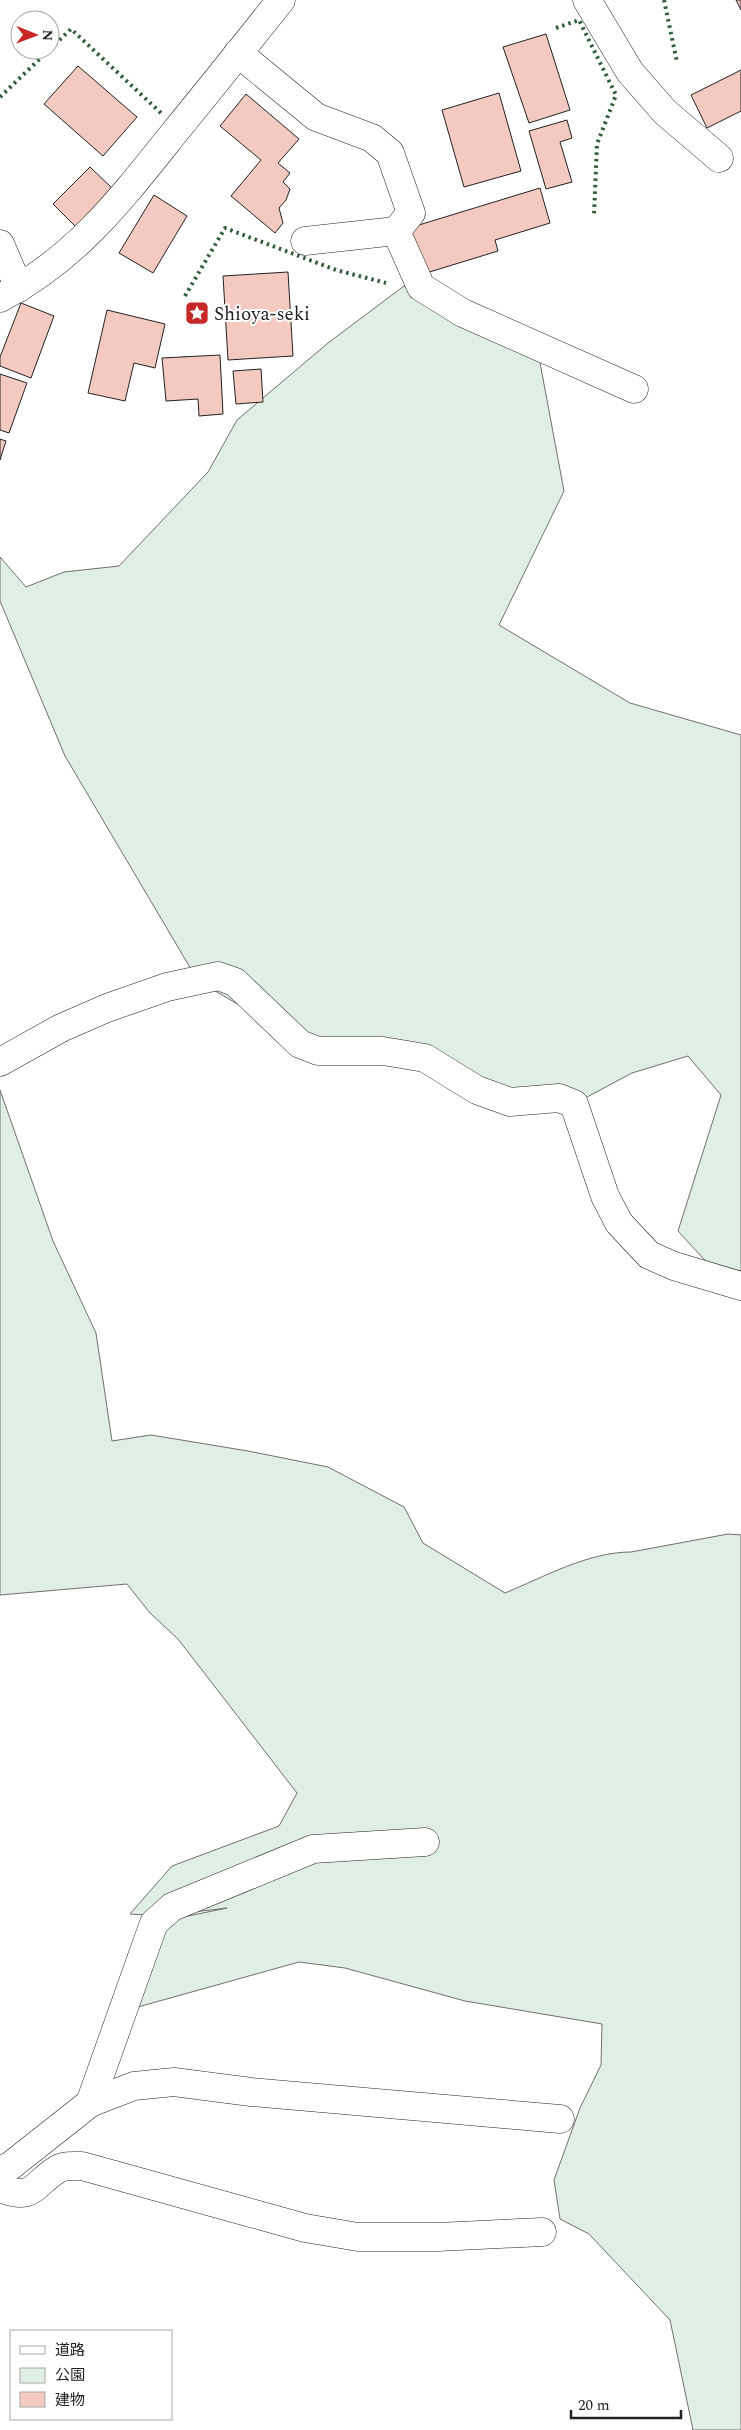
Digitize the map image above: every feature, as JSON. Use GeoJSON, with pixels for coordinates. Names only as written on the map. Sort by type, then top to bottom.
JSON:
{"type":"FeatureCollection","features":[{"type":"Feature","properties":{"kind":"street"},"geometry":{"type":"LineString","coordinates":[[0,244],[9,293],[51,268],[77,246],[138,178],[281,0]]}},
{"type":"Feature","properties":{"kind":"street"},"geometry":{"type":"LineString","coordinates":[[587,0],[630,72],[665,112],[718,158]]}},
{"type":"Feature","properties":{"kind":"street"},"geometry":{"type":"LineString","coordinates":[[238,53],[316,117],[372,138],[390,153],[411,213],[396,231],[304,241]]}},
{"type":"Feature","properties":{"kind":"street"},"geometry":{"type":"LineString","coordinates":[[396,231],[421,287],[463,313],[634,389]]}},
{"type":"Feature","properties":{"kind":"street"},"geometry":{"type":"LineString","coordinates":[[0,1062],[61,1028],[107,1008],[167,986],[218,976],[236,982],[300,1044],[318,1051],[383,1051],[424,1058],[477,1090],[510,1102],[559,1098],[574,1104],[605,1196],[619,1223],[649,1255],[674,1266],[741,1286]]}},
{"type":"Feature","properties":{"kind":"street"},"geometry":{"type":"LineString","coordinates":[[90,2103],[154,1923],[172,1907],[313,1850],[425,1842]]}},
{"type":"Feature","properties":{"kind":"street"},"geometry":{"type":"LineString","coordinates":[[0,2169],[9,2166],[90,2103],[134,2086],[174,2082],[280,2095],[560,2119]]}},
{"type":"Feature","properties":{"kind":"street"},"geometry":{"type":"LineString","coordinates":[[0,2188],[14,2194],[30,2193],[60,2167],[82,2166],[305,2228],[358,2237],[438,2238],[542,2232]]}},
{"type":"Feature","properties":{"kind":"green space"},"geometry":{"type":"Polygon","coordinates":[[[404,286],[432,303],[538,352],[564,491],[499,625],[630,703],[741,735],[741,1282],[713,1269],[678,1231],[721,1095],[688,1056],[632,1073],[574,1104],[425,1068],[318,1051],[198,981],[65,756],[0,601],[0,557],[26,587],[64,572],[119,566],[208,472],[237,420],[328,343],[404,286]]]}},
{"type":"Feature","properties":{"kind":"green space"},"geometry":{"type":"Polygon","coordinates":[[[0,1090],[53,1241],[96,1333],[112,1441],[151,1435],[248,1451],[328,1467],[404,1507],[423,1543],[505,1593],[566,1566],[599,1556],[728,1534],[741,1535],[741,2430],[693,2430],[670,2320],[589,2234],[560,2219],[554,2180],[580,2108],[601,2065],[602,2024],[465,2001],[345,1968],[299,1962],[138,2007],[154,1923],[227,1908],[161,1916],[130,1914],[172,1866],[279,1826],[297,1793],[178,1639],[150,1613],[127,1584],[0,1595],[0,1090]]]}},
{"type":"Feature","properties":{"kind":"building"},"geometry":{"type":"Polygon","coordinates":[[[736,0],[741,0],[741,10],[736,0]]]}},
{"type":"Feature","properties":{"kind":"building"},"geometry":{"type":"Polygon","coordinates":[[[546,34],[570,110],[529,123],[503,47],[546,34]]]}},
{"type":"Feature","properties":{"kind":"building"},"geometry":{"type":"Polygon","coordinates":[[[78,66],[137,117],[103,156],[44,104],[78,66]]]}},
{"type":"Feature","properties":{"kind":"building"},"geometry":{"type":"Polygon","coordinates":[[[741,70],[741,111],[707,128],[691,95],[741,70]]]}},
{"type":"Feature","properties":{"kind":"building"},"geometry":{"type":"Polygon","coordinates":[[[499,93],[521,171],[464,187],[442,110],[499,93]]]}},
{"type":"Feature","properties":{"kind":"building"},"geometry":{"type":"Polygon","coordinates":[[[246,94],[299,139],[278,163],[290,173],[283,182],[290,189],[286,200],[279,208],[283,223],[275,233],[231,196],[261,160],[220,126],[246,94]]]}},
{"type":"Feature","properties":{"kind":"building"},"geometry":{"type":"Polygon","coordinates":[[[567,120],[572,138],[560,142],[572,182],[546,189],[529,131],[567,120]]]}},
{"type":"Feature","properties":{"kind":"building"},"geometry":{"type":"Polygon","coordinates":[[[90,167],[115,191],[78,229],[53,204],[90,167]]]}},
{"type":"Feature","properties":{"kind":"building"},"geometry":{"type":"Polygon","coordinates":[[[540,188],[550,223],[495,240],[498,251],[423,274],[409,228],[540,188]]]}},
{"type":"Feature","properties":{"kind":"building"},"geometry":{"type":"Polygon","coordinates":[[[154,195],[187,216],[153,273],[119,253],[154,195]]]}},
{"type":"Feature","properties":{"kind":"building"},"geometry":{"type":"Polygon","coordinates":[[[288,272],[293,356],[228,360],[223,276],[288,272]]]}},
{"type":"Feature","properties":{"kind":"building"},"geometry":{"type":"Polygon","coordinates":[[[21,303],[54,316],[31,378],[0,366],[0,357],[21,303]]]}},
{"type":"Feature","properties":{"kind":"building"},"geometry":{"type":"Polygon","coordinates":[[[107,310],[165,324],[155,368],[134,363],[125,401],[88,393],[107,310]]]}},
{"type":"Feature","properties":{"kind":"building"},"geometry":{"type":"Polygon","coordinates":[[[220,355],[223,414],[199,416],[198,399],[166,401],[162,358],[220,355]]]}},
{"type":"Feature","properties":{"kind":"building"},"geometry":{"type":"Polygon","coordinates":[[[261,369],[263,402],[236,404],[233,371],[261,369]]]}},
{"type":"Feature","properties":{"kind":"building"},"geometry":{"type":"Polygon","coordinates":[[[0,374],[27,383],[9,433],[0,430],[0,374]]]}},
{"type":"Feature","properties":{"kind":"building"},"geometry":{"type":"Polygon","coordinates":[[[0,439],[6,441],[0,460],[0,439]]]}},
{"type":"Feature","properties":{"kind":"hedge"},"geometry":{"type":"LineString","coordinates":[[664,0],[677,62]]}},
{"type":"Feature","properties":{"kind":"hedge"},"geometry":{"type":"LineString","coordinates":[[556,28],[579,20],[616,95],[597,144],[594,215]]}},
{"type":"Feature","properties":{"kind":"hedge"},"geometry":{"type":"LineString","coordinates":[[60,39],[71,29],[161,113]]}},
{"type":"Feature","properties":{"kind":"hedge"},"geometry":{"type":"LineString","coordinates":[[0,97],[39,60]]}},
{"type":"Feature","properties":{"kind":"hedge"},"geometry":{"type":"LineString","coordinates":[[185,296],[225,228],[336,270],[386,283]]}},
{"type":"Feature","properties":{"kind":"place","name":"Shioya-seki"},"geometry":{"type":"Point","coordinates":[197,313]}}]}
